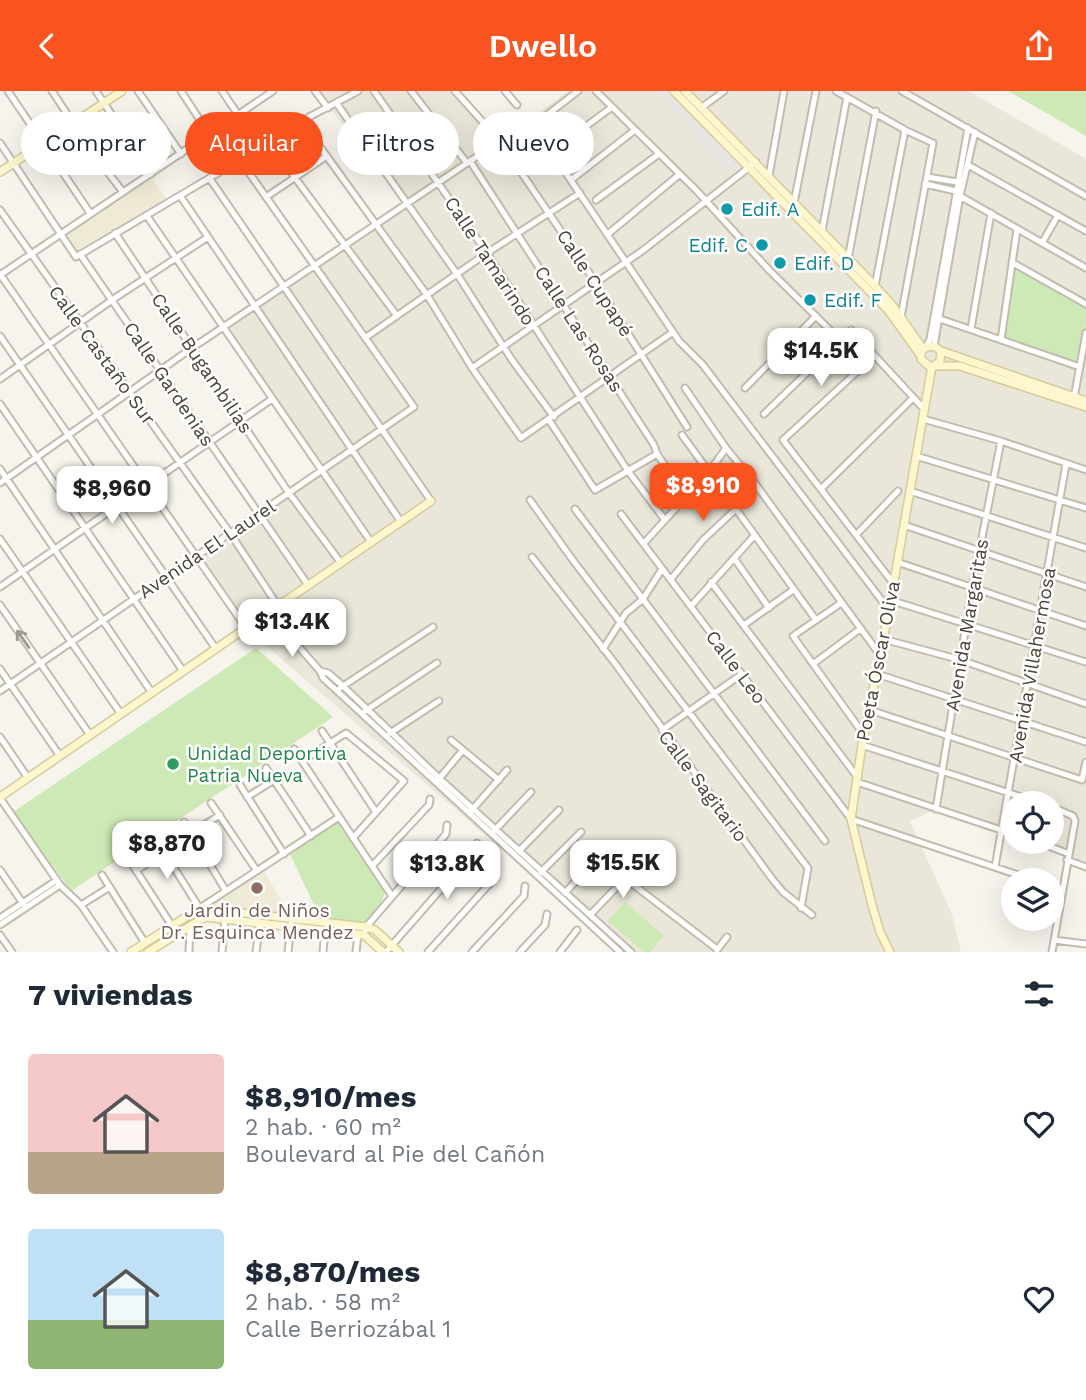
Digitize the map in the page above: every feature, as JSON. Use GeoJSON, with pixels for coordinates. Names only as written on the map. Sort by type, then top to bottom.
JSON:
{"type":"FeatureCollection","features":[{"type":"Feature","properties":{"kind":"street"},"geometry":{"type":"LineString","coordinates":[[8,91],[22,112]]}},
{"type":"Feature","properties":{"kind":"street"},"geometry":{"type":"LineString","coordinates":[[52,91],[66,112]]}},
{"type":"Feature","properties":{"kind":"street"},"geometry":{"type":"LineString","coordinates":[[96,91],[110,112]]}},
{"type":"Feature","properties":{"kind":"street"},"geometry":{"type":"LineString","coordinates":[[90,112],[122,91]]}},
{"type":"Feature","properties":{"kind":"street"},"geometry":{"type":"LineString","coordinates":[[138,91],[181,154]]}},
{"type":"Feature","properties":{"kind":"street"},"geometry":{"type":"LineString","coordinates":[[181,91],[195,112]]}},
{"type":"Feature","properties":{"kind":"street"},"geometry":{"type":"LineString","coordinates":[[222,91],[236,112]]}},
{"type":"Feature","properties":{"kind":"street"},"geometry":{"type":"LineString","coordinates":[[315,91],[328,108]]}},
{"type":"Feature","properties":{"kind":"street"},"geometry":{"type":"LineString","coordinates":[[321,112],[358,91]]}},
{"type":"Feature","properties":{"kind":"street","name":"Calle Tamarindo"},"geometry":{"type":"LineString","coordinates":[[374,91],[487,253],[628,471],[665,520]]}},
{"type":"Feature","properties":{"kind":"street","name":"Calle Las Rosas"},"geometry":{"type":"LineString","coordinates":[[411,91],[469,162],[518,234],[687,497]]}},
{"type":"Feature","properties":{"kind":"street","name":"Calle Cupapé"},"geometry":{"type":"LineString","coordinates":[[455,91],[474,112]]}},
{"type":"Feature","properties":{"kind":"street"},"geometry":{"type":"LineString","coordinates":[[505,91],[517,105]]}},
{"type":"Feature","properties":{"kind":"street"},"geometry":{"type":"LineString","coordinates":[[551,112],[578,91]]}},
{"type":"Feature","properties":{"kind":"street"},"geometry":{"type":"LineString","coordinates":[[596,91],[839,339]]}},
{"type":"Feature","properties":{"kind":"street"},"geometry":{"type":"LineString","coordinates":[[674,91],[753,165],[769,176],[875,286],[929,350]]}},
{"type":"Feature","properties":{"kind":"street"},"geometry":{"type":"LineString","coordinates":[[685,91],[888,310],[929,350],[1086,401]]}},
{"type":"Feature","properties":{"kind":"street"},"geometry":{"type":"LineString","coordinates":[[701,108],[724,91]]}},
{"type":"Feature","properties":{"kind":"street"},"geometry":{"type":"LineString","coordinates":[[769,176],[784,91]]}},
{"type":"Feature","properties":{"kind":"street"},"geometry":{"type":"LineString","coordinates":[[794,203],[816,91]]}},
{"type":"Feature","properties":{"kind":"street"},"geometry":{"type":"LineString","coordinates":[[836,91],[933,143],[901,317]]}},
{"type":"Feature","properties":{"kind":"street"},"geometry":{"type":"LineString","coordinates":[[902,91],[1086,196]]}},
{"type":"Feature","properties":{"kind":"street"},"geometry":{"type":"LineString","coordinates":[[238,112],[268,92]]}},
{"type":"Feature","properties":{"kind":"street"},"geometry":{"type":"LineString","coordinates":[[822,231],[848,97]]}},
{"type":"Feature","properties":{"kind":"street"},"geometry":{"type":"LineString","coordinates":[[337,104],[457,274],[595,490],[657,454]]}},
{"type":"Feature","properties":{"kind":"street"},"geometry":{"type":"LineString","coordinates":[[594,120],[612,107]]}},
{"type":"Feature","properties":{"kind":"street"},"geometry":{"type":"LineString","coordinates":[[848,259],[876,111]]}},
{"type":"Feature","properties":{"kind":"street"},"geometry":{"type":"LineString","coordinates":[[968,128],[957,182],[958,194],[940,319],[923,362],[934,366],[960,366],[1086,407]]}},
{"type":"Feature","properties":{"kind":"street"},"geometry":{"type":"LineString","coordinates":[[571,180],[635,130]]}},
{"type":"Feature","properties":{"kind":"street"},"geometry":{"type":"LineString","coordinates":[[875,286],[905,130]]}},
{"type":"Feature","properties":{"kind":"street"},"geometry":{"type":"LineString","coordinates":[[929,350],[958,194],[975,132]]}},
{"type":"Feature","properties":{"kind":"street","name":"Calle Gardenias"},"geometry":{"type":"LineString","coordinates":[[0,143],[60,233],[112,300],[308,585]]}},
{"type":"Feature","properties":{"kind":"street"},"geometry":{"type":"LineString","coordinates":[[171,161],[185,151]]}},
{"type":"Feature","properties":{"kind":"street"},"geometry":{"type":"LineString","coordinates":[[323,151],[427,295],[471,368],[522,438],[673,332]]}},
{"type":"Feature","properties":{"kind":"street"},"geometry":{"type":"LineString","coordinates":[[596,200],[659,154]]}},
{"type":"Feature","properties":{"kind":"street"},"geometry":{"type":"LineString","coordinates":[[266,197],[327,156]]}},
{"type":"Feature","properties":{"kind":"street"},"geometry":{"type":"LineString","coordinates":[[0,172],[21,157]]}},
{"type":"Feature","properties":{"kind":"street"},"geometry":{"type":"LineString","coordinates":[[0,483],[192,348],[473,159]]}},
{"type":"Feature","properties":{"kind":"street"},"geometry":{"type":"LineString","coordinates":[[471,368],[626,262],[753,165]]}},
{"type":"Feature","properties":{"kind":"street"},"geometry":{"type":"LineString","coordinates":[[968,165],[1086,231]]}},
{"type":"Feature","properties":{"kind":"street"},"geometry":{"type":"LineString","coordinates":[[608,234],[680,174]]}},
{"type":"Feature","properties":{"kind":"street"},"geometry":{"type":"LineString","coordinates":[[64,175],[90,213]]}},
{"type":"Feature","properties":{"kind":"street"},"geometry":{"type":"LineString","coordinates":[[110,175],[123,192]]}},
{"type":"Feature","properties":{"kind":"street"},"geometry":{"type":"LineString","coordinates":[[149,175],[0,275],[246,628]]}},
{"type":"Feature","properties":{"kind":"street"},"geometry":{"type":"LineString","coordinates":[[78,256],[216,175]]}},
{"type":"Feature","properties":{"kind":"street"},"geometry":{"type":"LineString","coordinates":[[251,175],[365,338],[487,253],[580,194]]}},
{"type":"Feature","properties":{"kind":"street","name":"Calle Cupapé"},"geometry":{"type":"LineString","coordinates":[[523,175],[596,283],[687,427]]}},
{"type":"Feature","properties":{"kind":"street"},"geometry":{"type":"LineString","coordinates":[[568,175],[673,332],[703,365],[889,610]]}},
{"type":"Feature","properties":{"kind":"street"},"geometry":{"type":"LineString","coordinates":[[295,177],[397,316]]}},
{"type":"Feature","properties":{"kind":"street"},"geometry":{"type":"LineString","coordinates":[[113,952],[81,905],[59,883],[0,797],[431,501],[210,179]]}},
{"type":"Feature","properties":{"kind":"street"},"geometry":{"type":"LineString","coordinates":[[926,181],[957,182]]}},
{"type":"Feature","properties":{"kind":"street"},"geometry":{"type":"LineString","coordinates":[[926,181],[958,194],[1086,268]]}},
{"type":"Feature","properties":{"kind":"street"},"geometry":{"type":"LineString","coordinates":[[181,197],[401,522]]}},
{"type":"Feature","properties":{"kind":"street","name":"Calle Castaño Sur"},"geometry":{"type":"LineString","coordinates":[[0,210],[278,606]]}},
{"type":"Feature","properties":{"kind":"street"},"geometry":{"type":"LineString","coordinates":[[971,329],[990,213]]}},
{"type":"Feature","properties":{"kind":"street"},"geometry":{"type":"LineString","coordinates":[[1042,243],[1058,215]]}},
{"type":"Feature","properties":{"kind":"street"},"geometry":{"type":"LineString","coordinates":[[147,216],[371,542]]}},
{"type":"Feature","properties":{"kind":"street"},"geometry":{"type":"LineString","coordinates":[[1001,339],[1017,229]]}},
{"type":"Feature","properties":{"kind":"street","name":"Calle Bugambilias"},"geometry":{"type":"LineString","coordinates":[[115,233],[289,493],[341,563]]}},
{"type":"Feature","properties":{"kind":"street"},"geometry":{"type":"LineString","coordinates":[[0,379],[208,237]]}},
{"type":"Feature","properties":{"kind":"street"},"geometry":{"type":"LineString","coordinates":[[1013,263],[1086,304]]}},
{"type":"Feature","properties":{"kind":"street"},"geometry":{"type":"LineString","coordinates":[[745,388],[817,316]]}},
{"type":"Feature","properties":{"kind":"street"},"geometry":{"type":"LineString","coordinates":[[940,319],[1080,367]]}},
{"type":"Feature","properties":{"kind":"street"},"geometry":{"type":"LineString","coordinates":[[764,414],[851,330],[924,409]]}},
{"type":"Feature","properties":{"kind":"street"},"geometry":{"type":"LineString","coordinates":[[1074,398],[1086,333]]}},
{"type":"Feature","properties":{"kind":"street"},"geometry":{"type":"LineString","coordinates":[[0,336],[216,649]]}},
{"type":"Feature","properties":{"kind":"street","name":"Avenida El Laurel"},"geometry":{"type":"LineString","coordinates":[[0,691],[414,407],[365,338]]}},
{"type":"Feature","properties":{"kind":"street","name":"Poeta Óscar Oliva"},"geometry":{"type":"LineString","coordinates":[[890,952],[880,932],[872,905],[851,819],[862,745],[924,409],[934,366],[941,358],[929,350]]}},
{"type":"Feature","properties":{"kind":"street"},"geometry":{"type":"LineString","coordinates":[[874,356],[783,440],[894,583]]}},
{"type":"Feature","properties":{"kind":"street"},"geometry":{"type":"LineString","coordinates":[[685,389],[880,655]]}},
{"type":"Feature","properties":{"kind":"street"},"geometry":{"type":"LineString","coordinates":[[821,489],[913,398]]}},
{"type":"Feature","properties":{"kind":"street"},"geometry":{"type":"LineString","coordinates":[[0,587],[272,399]]}},
{"type":"Feature","properties":{"kind":"street"},"geometry":{"type":"LineString","coordinates":[[0,404],[183,671]]}},
{"type":"Feature","properties":{"kind":"street"},"geometry":{"type":"LineString","coordinates":[[923,419],[1002,441],[1086,470]]}},
{"type":"Feature","properties":{"kind":"street"},"geometry":{"type":"LineString","coordinates":[[682,435],[709,472]]}},
{"type":"Feature","properties":{"kind":"street","name":"Avenida Margaritas"},"geometry":{"type":"LineString","coordinates":[[936,809],[972,588],[1002,441]]}},
{"type":"Feature","properties":{"kind":"street"},"geometry":{"type":"LineString","coordinates":[[644,543],[709,472],[726,448]]}},
{"type":"Feature","properties":{"kind":"street"},"geometry":{"type":"LineString","coordinates":[[916,457],[1086,508]]}},
{"type":"Feature","properties":{"kind":"street","name":"Avenida Villahermosa"},"geometry":{"type":"LineString","coordinates":[[1009,791],[1066,464]]}},
{"type":"Feature","properties":{"kind":"street"},"geometry":{"type":"LineString","coordinates":[[0,469],[152,692]]}},
{"type":"Feature","properties":{"kind":"street"},"geometry":{"type":"LineString","coordinates":[[671,579],[703,540],[736,509],[754,482]]}},
{"type":"Feature","properties":{"kind":"street"},"geometry":{"type":"LineString","coordinates":[[910,491],[1086,548]]}},
{"type":"Feature","properties":{"kind":"street"},"geometry":{"type":"LineString","coordinates":[[857,534],[898,492]]}},
{"type":"Feature","properties":{"kind":"street"},"geometry":{"type":"LineString","coordinates":[[530,500],[808,869],[801,908]]}},
{"type":"Feature","properties":{"kind":"street"},"geometry":{"type":"LineString","coordinates":[[575,509],[825,841]]}},
{"type":"Feature","properties":{"kind":"street"},"geometry":{"type":"LineString","coordinates":[[736,509],[816,620]]}},
{"type":"Feature","properties":{"kind":"street","name":"Calle Leo"},"geometry":{"type":"LineString","coordinates":[[621,514],[851,819]]}},
{"type":"Feature","properties":{"kind":"street"},"geometry":{"type":"LineString","coordinates":[[904,525],[1086,587]]}},
{"type":"Feature","properties":{"kind":"street"},"geometry":{"type":"LineString","coordinates":[[691,605],[755,535]]}},
{"type":"Feature","properties":{"kind":"street"},"geometry":{"type":"LineString","coordinates":[[0,539],[121,714]]}},
{"type":"Feature","properties":{"kind":"street","name":"Calle Sagitario"},"geometry":{"type":"LineString","coordinates":[[531,557],[603,649],[773,880],[801,908],[812,915]]}},
{"type":"Feature","properties":{"kind":"street"},"geometry":{"type":"LineString","coordinates":[[734,558],[769,608]]}},
{"type":"Feature","properties":{"kind":"street"},"geometry":{"type":"LineString","coordinates":[[897,562],[1086,625]]}},
{"type":"Feature","properties":{"kind":"street"},"geometry":{"type":"LineString","coordinates":[[603,649],[632,607],[643,599],[662,569]]}},
{"type":"Feature","properties":{"kind":"street"},"geometry":{"type":"LineString","coordinates":[[711,582],[857,780],[1001,830]]}},
{"type":"Feature","properties":{"kind":"street"},"geometry":{"type":"LineString","coordinates":[[744,625],[793,590]]}},
{"type":"Feature","properties":{"kind":"street"},"geometry":{"type":"LineString","coordinates":[[890,600],[1086,662]]}},
{"type":"Feature","properties":{"kind":"street"},"geometry":{"type":"LineString","coordinates":[[841,603],[793,636],[864,735]]}},
{"type":"Feature","properties":{"kind":"street"},"geometry":{"type":"LineString","coordinates":[[0,605],[90,735]]}},
{"type":"Feature","properties":{"kind":"street"},"geometry":{"type":"LineString","coordinates":[[340,688],[433,627]]}},
{"type":"Feature","properties":{"kind":"street"},"geometry":{"type":"LineString","coordinates":[[813,664],[860,629]]}},
{"type":"Feature","properties":{"kind":"street"},"geometry":{"type":"LineString","coordinates":[[285,631],[320,671],[328,673],[340,688],[493,832],[514,856],[566,893],[631,952]]}},
{"type":"Feature","properties":{"kind":"street"},"geometry":{"type":"LineString","coordinates":[[883,639],[961,660],[1086,703]]}},
{"type":"Feature","properties":{"kind":"street"},"geometry":{"type":"LineString","coordinates":[[365,711],[437,663]]}},
{"type":"Feature","properties":{"kind":"street"},"geometry":{"type":"LineString","coordinates":[[0,669],[60,756]]}},
{"type":"Feature","properties":{"kind":"street"},"geometry":{"type":"LineString","coordinates":[[662,730],[742,674]]}},
{"type":"Feature","properties":{"kind":"street"},"geometry":{"type":"LineString","coordinates":[[877,674],[1086,742]]}},
{"type":"Feature","properties":{"kind":"street"},"geometry":{"type":"LineString","coordinates":[[390,733],[439,701]]}},
{"type":"Feature","properties":{"kind":"street"},"geometry":{"type":"LineString","coordinates":[[870,710],[1082,780],[1086,762]]}},
{"type":"Feature","properties":{"kind":"street"},"geometry":{"type":"LineString","coordinates":[[323,731],[376,812]]}},
{"type":"Feature","properties":{"kind":"street"},"geometry":{"type":"LineString","coordinates":[[302,761],[346,733],[404,781],[353,838]]}},
{"type":"Feature","properties":{"kind":"street"},"geometry":{"type":"LineString","coordinates":[[0,737],[27,778]]}},
{"type":"Feature","properties":{"kind":"street"},"geometry":{"type":"LineString","coordinates":[[451,740],[499,780]]}},
{"type":"Feature","properties":{"kind":"street"},"geometry":{"type":"LineString","coordinates":[[862,745],[1003,791]]}},
{"type":"Feature","properties":{"kind":"street"},"geometry":{"type":"LineString","coordinates":[[294,749],[392,896]]}},
{"type":"Feature","properties":{"kind":"street"},"geometry":{"type":"LineString","coordinates":[[437,780],[463,750]]}},
{"type":"Feature","properties":{"kind":"street"},"geometry":{"type":"LineString","coordinates":[[266,768],[311,836]]}},
{"type":"Feature","properties":{"kind":"street"},"geometry":{"type":"LineString","coordinates":[[471,811],[507,770]]}},
{"type":"Feature","properties":{"kind":"street"},"geometry":{"type":"LineString","coordinates":[[247,797],[274,780]]}},
{"type":"Feature","properties":{"kind":"street"},"geometry":{"type":"LineString","coordinates":[[240,785],[284,854]]}},
{"type":"Feature","properties":{"kind":"street"},"geometry":{"type":"LineString","coordinates":[[493,832],[531,792]]}},
{"type":"Feature","properties":{"kind":"street"},"geometry":{"type":"LineString","coordinates":[[372,866],[429,805],[430,799]]}},
{"type":"Feature","properties":{"kind":"street"},"geometry":{"type":"LineString","coordinates":[[211,803],[257,871]]}},
{"type":"Feature","properties":{"kind":"street"},"geometry":{"type":"LineString","coordinates":[[514,856],[559,810]]}},
{"type":"Feature","properties":{"kind":"street"},"geometry":{"type":"LineString","coordinates":[[1064,811],[1074,818],[1064,884]]}},
{"type":"Feature","properties":{"kind":"street"},"geometry":{"type":"LineString","coordinates":[[191,833],[220,815]]}},
{"type":"Feature","properties":{"kind":"street"},"geometry":{"type":"LineString","coordinates":[[131,952],[340,817]]}},
{"type":"Feature","properties":{"kind":"street"},"geometry":{"type":"LineString","coordinates":[[851,819],[1001,869]]}},
{"type":"Feature","properties":{"kind":"street"},"geometry":{"type":"LineString","coordinates":[[184,822],[226,891]]}},
{"type":"Feature","properties":{"kind":"street"},"geometry":{"type":"LineString","coordinates":[[356,952],[363,932],[446,834],[447,825]]}},
{"type":"Feature","properties":{"kind":"street"},"geometry":{"type":"LineString","coordinates":[[493,832],[519,851],[560,898],[620,952]]}},
{"type":"Feature","properties":{"kind":"street"},"geometry":{"type":"LineString","coordinates":[[539,874],[581,832]]}},
{"type":"Feature","properties":{"kind":"street","name":"Avenida Villahermosa"},"geometry":{"type":"LineString","coordinates":[[995,867],[1001,835]]}},
{"type":"Feature","properties":{"kind":"street"},"geometry":{"type":"LineString","coordinates":[[156,839],[205,917]]}},
{"type":"Feature","properties":{"kind":"street"},"geometry":{"type":"LineString","coordinates":[[200,908],[363,932],[384,952],[475,850],[477,843]]}},
{"type":"Feature","properties":{"kind":"street"},"geometry":{"type":"LineString","coordinates":[[560,898],[608,846]]}},
{"type":"Feature","properties":{"kind":"street"},"geometry":{"type":"LineString","coordinates":[[136,871],[164,852]]}},
{"type":"Feature","properties":{"kind":"street"},"geometry":{"type":"LineString","coordinates":[[1062,854],[1086,867]]}},
{"type":"Feature","properties":{"kind":"street"},"geometry":{"type":"LineString","coordinates":[[128,858],[177,933]]}},
{"type":"Feature","properties":{"kind":"street"},"geometry":{"type":"LineString","coordinates":[[590,915],[636,867]]}},
{"type":"Feature","properties":{"kind":"street"},"geometry":{"type":"LineString","coordinates":[[0,870],[24,905]]}},
{"type":"Feature","properties":{"kind":"street"},"geometry":{"type":"LineString","coordinates":[[428,952],[492,881],[494,872]]}},
{"type":"Feature","properties":{"kind":"street"},"geometry":{"type":"LineString","coordinates":[[102,875],[145,943]]}},
{"type":"Feature","properties":{"kind":"street"},"geometry":{"type":"LineString","coordinates":[[626,879],[716,951],[727,937]]}},
{"type":"Feature","properties":{"kind":"street"},"geometry":{"type":"LineString","coordinates":[[0,918],[59,883]]}},
{"type":"Feature","properties":{"kind":"street"},"geometry":{"type":"LineString","coordinates":[[472,952],[524,896],[525,886]]}},
{"type":"Feature","properties":{"kind":"street"},"geometry":{"type":"LineString","coordinates":[[81,905],[110,887]]}},
{"type":"Feature","properties":{"kind":"street"},"geometry":{"type":"LineString","coordinates":[[0,925],[24,905]]}},
{"type":"Feature","properties":{"kind":"street"},"geometry":{"type":"LineString","coordinates":[[520,952],[545,925],[547,914]]}},
{"type":"Feature","properties":{"kind":"street"},"geometry":{"type":"LineString","coordinates":[[148,952],[157,949],[177,933],[205,917],[260,923],[291,922],[325,930],[375,930],[399,952]]}},
{"type":"Feature","properties":{"kind":"street"},"geometry":{"type":"LineString","coordinates":[[222,952],[225,919]]}},
{"type":"Feature","properties":{"kind":"street"},"geometry":{"type":"LineString","coordinates":[[288,952],[291,922]]}},
{"type":"Feature","properties":{"kind":"street"},"geometry":{"type":"LineString","coordinates":[[257,952],[260,923]]}},
{"type":"Feature","properties":{"kind":"street"},"geometry":{"type":"LineString","coordinates":[[189,952],[190,925]]}},
{"type":"Feature","properties":{"kind":"street"},"geometry":{"type":"LineString","coordinates":[[323,952],[325,930]]}},
{"type":"Feature","properties":{"kind":"street"},"geometry":{"type":"LineString","coordinates":[[560,952],[577,930]]}},
{"type":"Feature","properties":{"kind":"street"},"geometry":{"type":"LineString","coordinates":[[1052,952],[1056,931]]}},
{"type":"Feature","properties":{"kind":"street"},"geometry":{"type":"LineString","coordinates":[[0,935],[12,952]]}},
{"type":"Feature","properties":{"kind":"street"},"geometry":{"type":"LineString","coordinates":[[1054,940],[1086,944]]}},
{"type":"Feature","properties":{"kind":"shaded area"},"geometry":{"type":"Polygon","coordinates":[[[316,91],[461,91],[477,112],[473,112],[473,175],[594,175],[594,112],[539,112],[568,91],[969,91],[1086,159],[1086,865],[1056,854],[1064,854],[1064,791],[1001,791],[1001,833],[937,809],[910,821],[952,914],[961,952],[620,952],[246,628],[196,557],[321,471],[223,327],[407,204],[384,175],[459,175],[459,112],[337,112],[337,117],[316,91]]]}},
{"type":"Feature","properties":{"kind":"shaded area"},"geometry":{"type":"Polygon","coordinates":[[[653,91],[670,91],[741,163],[730,171],[653,91]]]}},
{"type":"Feature","properties":{"kind":"shaded area"},"geometry":{"type":"Polygon","coordinates":[[[152,178],[167,200],[76,252],[64,235],[152,178]]]}},
{"type":"Feature","properties":{"kind":"shaded area","name":"Jardin de Niños Dr. Esquinca Mendez"},"geometry":{"type":"Polygon","coordinates":[[[264,871],[290,915],[212,906],[264,871]]]}},
{"type":"Feature","properties":{"kind":"green space"},"geometry":{"type":"Polygon","coordinates":[[[1008,91],[1086,91],[1086,136],[1008,91]]]}},
{"type":"Feature","properties":{"kind":"green space"},"geometry":{"type":"Polygon","coordinates":[[[1014,265],[1086,306],[1079,365],[1003,338],[1014,265]]]}},
{"type":"Feature","properties":{"kind":"green space","name":"Unidad Deportiva Patria Nueva"},"geometry":{"type":"Polygon","coordinates":[[[256,648],[333,717],[71,891],[13,812],[256,648]]]}},
{"type":"Feature","properties":{"kind":"green space"},"geometry":{"type":"Polygon","coordinates":[[[337,822],[385,893],[381,903],[364,923],[320,918],[290,854],[337,822]]]}},
{"type":"Feature","properties":{"kind":"green space"},"geometry":{"type":"Polygon","coordinates":[[[625,902],[664,936],[650,952],[644,952],[608,921],[625,902]]]}},
{"type":"Feature","properties":{"kind":"place","name":"Edif. A"},"geometry":{"type":"Point","coordinates":[727,209]}},
{"type":"Feature","properties":{"kind":"place","name":"Edif. C"},"geometry":{"type":"Point","coordinates":[762,245]}},
{"type":"Feature","properties":{"kind":"place","name":"Edif. D"},"geometry":{"type":"Point","coordinates":[780,263]}},
{"type":"Feature","properties":{"kind":"place","name":"Edif. F"},"geometry":{"type":"Point","coordinates":[810,300]}},
{"type":"Feature","properties":{"kind":"place","name":"Unidad Deportiva Patria Nueva"},"geometry":{"type":"Point","coordinates":[173,764]}},
{"type":"Feature","properties":{"kind":"place","name":"Jardin de Niños Dr. Esquinca Mendez"},"geometry":{"type":"Point","coordinates":[257,888]}}]}
